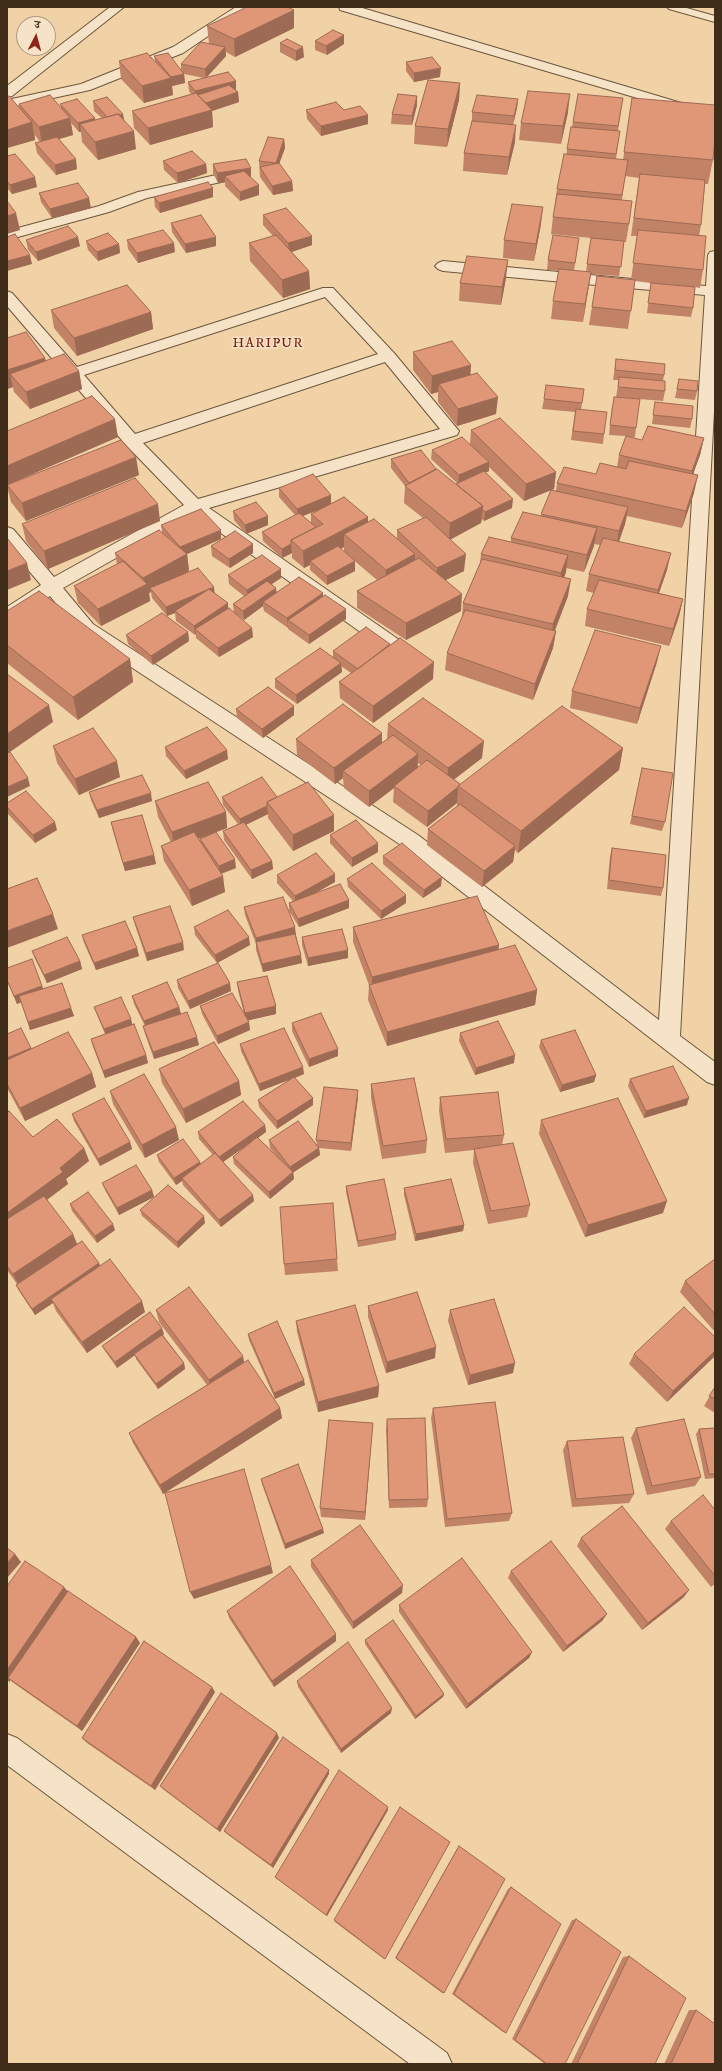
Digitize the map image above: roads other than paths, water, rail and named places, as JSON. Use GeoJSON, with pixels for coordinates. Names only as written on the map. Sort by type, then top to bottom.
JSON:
{"type":"FeatureCollection","features":[{"type":"Feature","properties":{"kind":"street"},"geometry":{"type":"LineString","coordinates":[[7,93],[118,7]]}},
{"type":"Feature","properties":{"kind":"street"},"geometry":{"type":"LineString","coordinates":[[7,104],[86,87],[171,52],[245,7]]}},
{"type":"Feature","properties":{"kind":"street"},"geometry":{"type":"LineString","coordinates":[[345,7],[715,117]]}},
{"type":"Feature","properties":{"kind":"street"},"geometry":{"type":"LineString","coordinates":[[7,236],[104,209],[143,195],[230,176]]}},
{"type":"Feature","properties":{"kind":"street"},"geometry":{"type":"LineString","coordinates":[[669,1040],[715,255]]}},
{"type":"Feature","properties":{"kind":"street"},"geometry":{"type":"LineString","coordinates":[[443,266],[713,291]]}},
{"type":"Feature","properties":{"kind":"street"},"geometry":{"type":"LineString","coordinates":[[7,616],[51,586],[195,506],[451,431],[388,356],[328,290],[74,373]]}},
{"type":"Feature","properties":{"kind":"street"},"geometry":{"type":"LineString","coordinates":[[7,296],[132,440],[195,506],[414,660]]}},
{"type":"Feature","properties":{"kind":"street"},"geometry":{"type":"LineString","coordinates":[[132,440],[388,356]]}},
{"type":"Feature","properties":{"kind":"street"},"geometry":{"type":"LineString","coordinates":[[7,533],[87,630],[411,841],[715,1075]]}},
{"type":"Feature","properties":{"kind":"street"},"geometry":{"type":"LineString","coordinates":[[7,1748],[436,2064]]}},
{"type":"Feature","properties":{"kind":"lane"},"geometry":{"type":"LineString","coordinates":[[672,7],[715,19]]}},
{"type":"Feature","properties":{"kind":"district","name":"HARIPUR"},"geometry":{"type":"Point","coordinates":[268,344]}}]}
